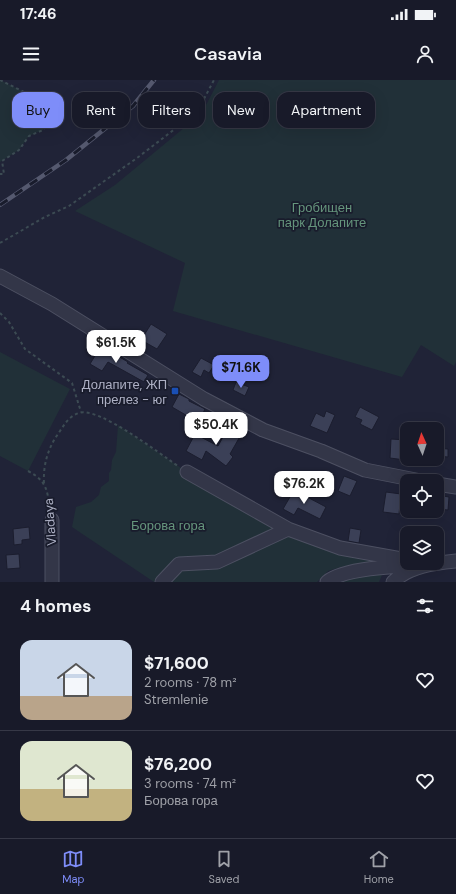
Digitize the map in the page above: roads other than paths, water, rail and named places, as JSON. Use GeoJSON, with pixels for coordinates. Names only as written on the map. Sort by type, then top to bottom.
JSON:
{"type":"FeatureCollection","features":[{"type":"Feature","properties":{"kind":"street"},"geometry":{"type":"LineString","coordinates":[[0,276],[52,304],[204,399],[263,430],[365,470],[400,477]]}},
{"type":"Feature","properties":{"kind":"street"},"geometry":{"type":"LineString","coordinates":[[187,472],[288,529],[340,548],[400,559]]}},
{"type":"Feature","properties":{"kind":"street"},"geometry":{"type":"LineString","coordinates":[[444,485],[456,487]]}},
{"type":"Feature","properties":{"kind":"street","name":"Vladaya"},"geometry":{"type":"LineString","coordinates":[[52,520],[52,582]]}},
{"type":"Feature","properties":{"kind":"street"},"geometry":{"type":"LineString","coordinates":[[162,582],[179,564],[217,562],[288,529]]}},
{"type":"Feature","properties":{"kind":"street"},"geometry":{"type":"LineString","coordinates":[[444,563],[456,562]]}},
{"type":"Feature","properties":{"kind":"street"},"geometry":{"type":"LineString","coordinates":[[327,582],[344,573],[400,566]]}},
{"type":"Feature","properties":{"kind":"street"},"geometry":{"type":"LineString","coordinates":[[393,582],[399,576],[411,570]]}},
{"type":"Feature","properties":{"kind":"railway"},"geometry":{"type":"LineString","coordinates":[[0,205],[66,160],[133,106],[154,80]]}},
{"type":"Feature","properties":{"kind":"place","name":"Долапите, ЖП прелез - юг"},"geometry":{"type":"Point","coordinates":[175,391]}},
{"type":"Feature","properties":{"kind":"park label","name":"Гробищен парк Долапите"},"geometry":{"type":"Point","coordinates":[322,214]}},
{"type":"Feature","properties":{"kind":"park label","name":"Борова гора"},"geometry":{"type":"Point","coordinates":[168,525]}}]}
